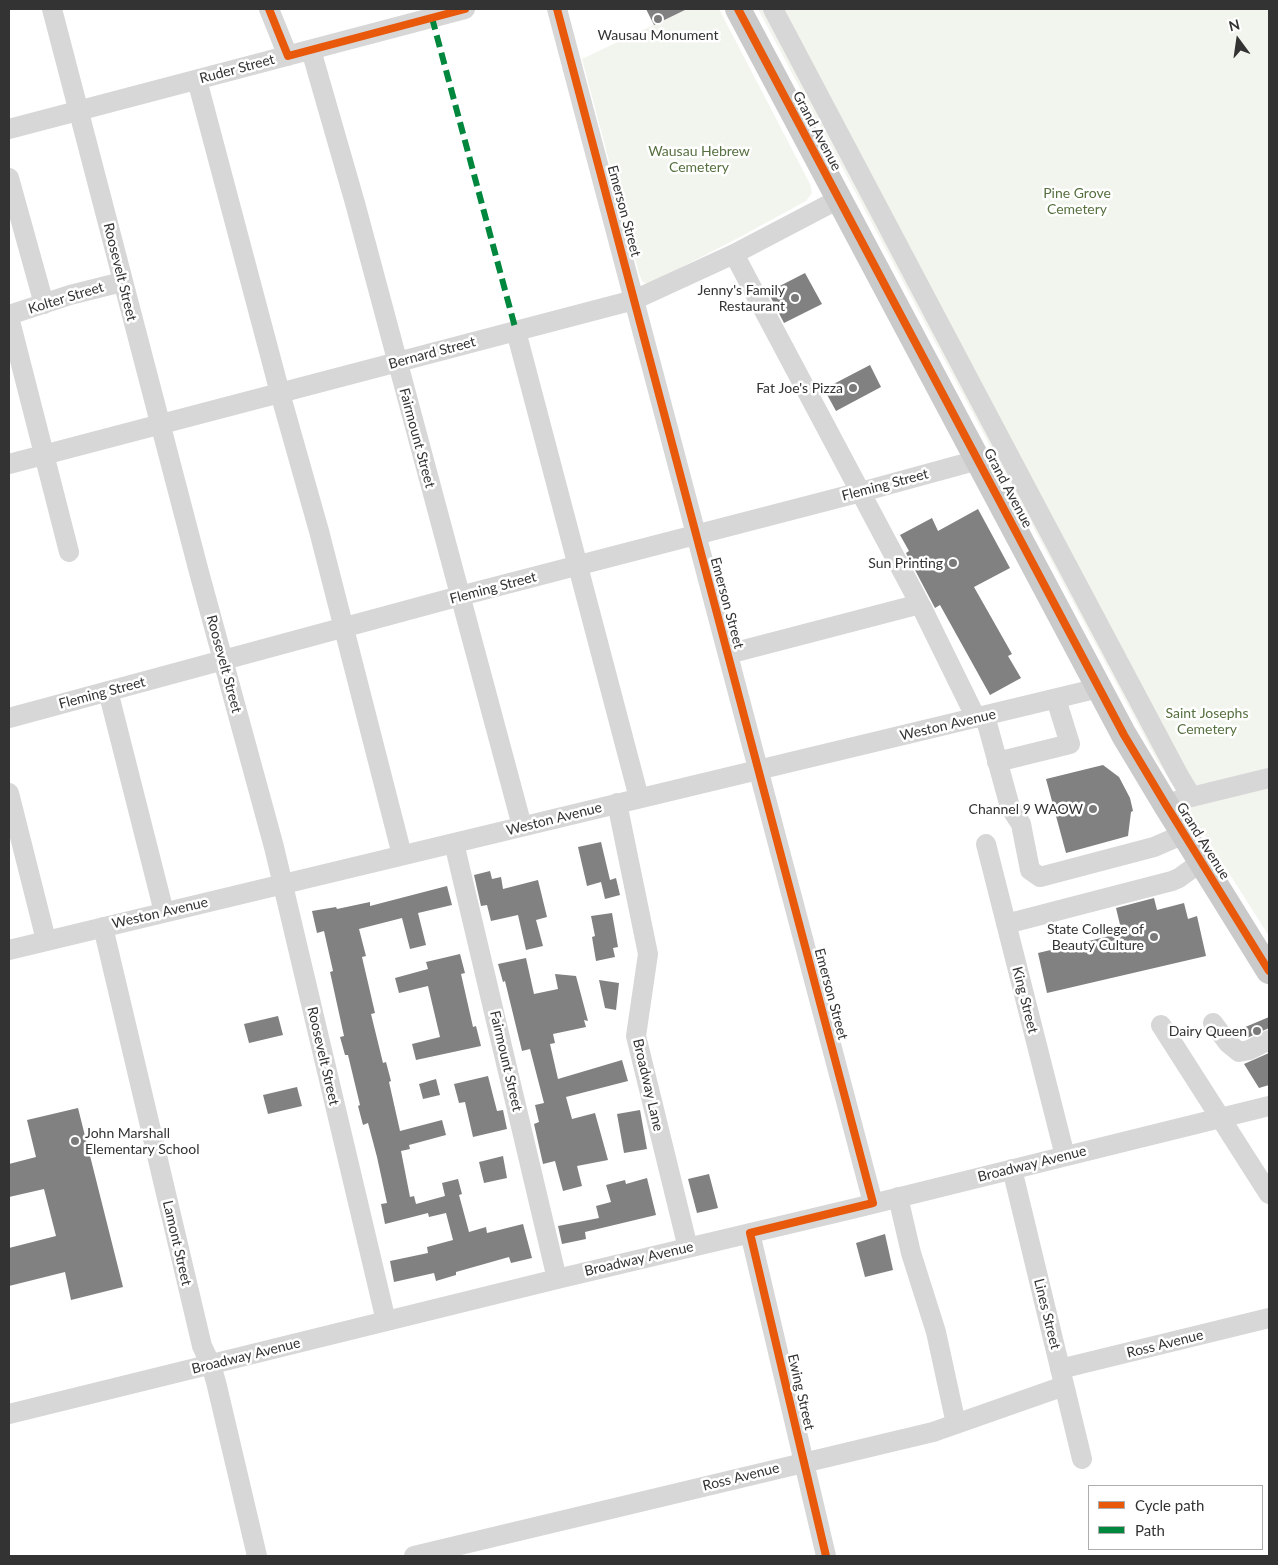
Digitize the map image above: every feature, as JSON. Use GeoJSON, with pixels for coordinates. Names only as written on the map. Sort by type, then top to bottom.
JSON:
{"type":"FeatureCollection","features":[{"type":"Feature","properties":{"kind":"main road","name":"Grand Avenue"},"geometry":{"type":"LineString","coordinates":[[738,9],[1139,761],[1201,862],[1262,945],[1269,970]]}},
{"type":"Feature","properties":{"kind":"street","name":"Roosevelt Street"},"geometry":{"type":"LineString","coordinates":[[52,9],[122,282],[283,884],[386,1321]]}},
{"type":"Feature","properties":{"kind":"street"},"geometry":{"type":"LineString","coordinates":[[269,9],[288,56]]}},
{"type":"Feature","properties":{"kind":"street","name":"Ruder Street"},"geometry":{"type":"LineString","coordinates":[[9,130],[465,9]]}},
{"type":"Feature","properties":{"kind":"street","name":"Emerson Street"},"geometry":{"type":"LineString","coordinates":[[557,9],[873,1203]]}},
{"type":"Feature","properties":{"kind":"street"},"geometry":{"type":"LineString","coordinates":[[773,9],[1191,796]]}},
{"type":"Feature","properties":{"kind":"street","name":"Fairmount Street"},"geometry":{"type":"LineString","coordinates":[[311,50],[522,826]]}},
{"type":"Feature","properties":{"kind":"street"},"geometry":{"type":"LineString","coordinates":[[197,80],[280,393],[319,531],[402,855]]}},
{"type":"Feature","properties":{"kind":"street"},"geometry":{"type":"LineString","coordinates":[[9,178],[44,304]]}},
{"type":"Feature","properties":{"kind":"street","name":"Bernard Street"},"geometry":{"type":"LineString","coordinates":[[9,464],[634,300],[734,254],[839,199]]}},
{"type":"Feature","properties":{"kind":"street"},"geometry":{"type":"LineString","coordinates":[[734,254],[981,717],[1010,807],[1021,824],[1030,870],[1040,877],[1154,847],[1184,834]]}},
{"type":"Feature","properties":{"kind":"street","name":"Kolter Street"},"geometry":{"type":"LineString","coordinates":[[9,316],[70,295],[122,282]]}},
{"type":"Feature","properties":{"kind":"street"},"geometry":{"type":"LineString","coordinates":[[9,316],[70,552]]}},
{"type":"Feature","properties":{"kind":"street"},"geometry":{"type":"LineString","coordinates":[[516,331],[639,798]]}},
{"type":"Feature","properties":{"kind":"street","name":"Fleming Street"},"geometry":{"type":"LineString","coordinates":[[9,718],[460,596],[978,460]]}},
{"type":"Feature","properties":{"kind":"street"},"geometry":{"type":"LineString","coordinates":[[728,654],[920,604]]}},
{"type":"Feature","properties":{"kind":"street","name":"Weston Avenue"},"geometry":{"type":"LineString","coordinates":[[9,950],[1099,688]]}},
{"type":"Feature","properties":{"kind":"street"},"geometry":{"type":"LineString","coordinates":[[108,691],[164,912]]}},
{"type":"Feature","properties":{"kind":"street"},"geometry":{"type":"LineString","coordinates":[[997,762],[1070,744],[1056,699]]}},
{"type":"Feature","properties":{"kind":"street"},"geometry":{"type":"LineString","coordinates":[[1166,805],[1191,796],[1269,778]]}},
{"type":"Feature","properties":{"kind":"street"},"geometry":{"type":"LineString","coordinates":[[9,793],[46,940]]}},
{"type":"Feature","properties":{"kind":"street","name":"Broadway Lane"},"geometry":{"type":"LineString","coordinates":[[616,803],[648,954],[636,1036],[688,1248]]}},
{"type":"Feature","properties":{"kind":"street","name":"Fairmount Street"},"geometry":{"type":"LineString","coordinates":[[454,843],[557,1279]]}},
{"type":"Feature","properties":{"kind":"street","name":"King Street"},"geometry":{"type":"LineString","coordinates":[[986,844],[1065,1156]]}},
{"type":"Feature","properties":{"kind":"street"},"geometry":{"type":"LineString","coordinates":[[1006,924],[1172,881],[1201,862]]}},
{"type":"Feature","properties":{"kind":"street","name":"Lamont Street"},"geometry":{"type":"LineString","coordinates":[[103,927],[202,1346],[211,1365],[257,1556]]}},
{"type":"Feature","properties":{"kind":"street"},"geometry":{"type":"LineString","coordinates":[[1213,1023],[1228,1044],[1239,1052],[1269,1040]]}},
{"type":"Feature","properties":{"kind":"street"},"geometry":{"type":"LineString","coordinates":[[1161,1025],[1269,1194]]}},
{"type":"Feature","properties":{"kind":"street","name":"Broadway Avenue"},"geometry":{"type":"LineString","coordinates":[[9,1414],[1269,1106]]}},
{"type":"Feature","properties":{"kind":"street","name":"Lines Street"},"geometry":{"type":"LineString","coordinates":[[1012,1169],[1082,1458]]}},
{"type":"Feature","properties":{"kind":"street"},"geometry":{"type":"LineString","coordinates":[[898,1197],[911,1253],[936,1332],[956,1424]]}},
{"type":"Feature","properties":{"kind":"street","name":"Ewing Street"},"geometry":{"type":"LineString","coordinates":[[750,1233],[826,1556]]}},
{"type":"Feature","properties":{"kind":"street","name":"Ross Avenue"},"geometry":{"type":"LineString","coordinates":[[414,1556],[925,1434],[956,1424],[1062,1378],[1269,1318]]}},
{"type":"Feature","properties":{"kind":"green space","name":"Wausau Hebrew Cemetery"},"geometry":{"type":"Polygon","coordinates":[[[687,9],[719,9],[810,184],[812,193],[806,201],[647,285],[642,281],[639,273],[582,59],[687,9]]]}},
{"type":"Feature","properties":{"kind":"green space","name":"Pine Grove Cemetery"},"geometry":{"type":"Polygon","coordinates":[[[758,9],[1269,9],[1269,936],[1157,760],[758,9]]]}},
{"type":"Feature","properties":{"kind":"building","name":"Wausau Monument"},"geometry":{"type":"Polygon","coordinates":[[[646,9],[687,9],[654,25],[646,9]]]}},
{"type":"Feature","properties":{"kind":"building","name":"Jenny's Family Restaurant"},"geometry":{"type":"Polygon","coordinates":[[[805,273],[822,304],[784,323],[768,292],[805,273]]]}},
{"type":"Feature","properties":{"kind":"building","name":"Fat Joe's Pizza"},"geometry":{"type":"Polygon","coordinates":[[[870,365],[881,387],[836,411],[824,389],[870,365]]]}},
{"type":"Feature","properties":{"kind":"building","name":"Sun Printing"},"geometry":{"type":"Polygon","coordinates":[[[978,509],[1010,568],[974,587],[1012,654],[1008,656],[1021,678],[990,695],[940,605],[935,608],[906,553],[909,551],[900,535],[932,518],[938,531],[978,509]]]}},
{"type":"Feature","properties":{"kind":"building","name":"Channel 9 WAOW"},"geometry":{"type":"Polygon","coordinates":[[[1103,765],[1119,777],[1130,798],[1133,811],[1131,812],[1128,836],[1066,853],[1046,779],[1103,765]]]}},
{"type":"Feature","properties":{"kind":"building"},"geometry":{"type":"Polygon","coordinates":[[[601,842],[610,880],[616,878],[620,895],[605,899],[601,882],[587,886],[578,847],[601,842]]]}},
{"type":"Feature","properties":{"kind":"building"},"geometry":{"type":"Polygon","coordinates":[[[490,871],[492,879],[501,877],[503,889],[538,880],[547,917],[536,920],[543,946],[526,950],[518,915],[491,921],[487,905],[481,906],[474,875],[490,871]]]}},
{"type":"Feature","properties":{"kind":"building"},"geometry":{"type":"Polygon","coordinates":[[[447,886],[452,905],[418,913],[426,945],[410,949],[402,918],[359,929],[366,956],[362,957],[375,1013],[371,1014],[383,1063],[386,1062],[391,1081],[389,1082],[400,1131],[442,1120],[446,1135],[409,1145],[410,1149],[401,1151],[410,1197],[414,1196],[416,1204],[445,1196],[442,1183],[458,1179],[462,1194],[459,1195],[469,1232],[486,1227],[487,1233],[523,1224],[532,1258],[511,1263],[509,1257],[456,1272],[456,1275],[436,1281],[434,1273],[394,1282],[390,1261],[428,1253],[427,1247],[453,1240],[446,1213],[429,1217],[428,1213],[385,1224],[381,1204],[387,1203],[377,1157],[368,1123],[363,1125],[348,1055],[345,1055],[340,1037],[344,1036],[330,972],[333,971],[324,931],[317,933],[312,911],[336,907],[337,909],[370,902],[370,906],[447,886]]]}},
{"type":"Feature","properties":{"kind":"building"},"geometry":{"type":"Polygon","coordinates":[[[1154,898],[1157,910],[1184,903],[1188,919],[1197,916],[1206,956],[1047,993],[1038,953],[1122,933],[1116,908],[1154,898]]]}},
{"type":"Feature","properties":{"kind":"building"},"geometry":{"type":"Polygon","coordinates":[[[612,913],[618,947],[613,948],[615,957],[596,961],[592,937],[595,936],[591,916],[612,913]]]}},
{"type":"Feature","properties":{"kind":"building"},"geometry":{"type":"Polygon","coordinates":[[[460,954],[465,973],[461,974],[473,1027],[476,1026],[481,1046],[416,1060],[412,1044],[440,1037],[428,986],[399,993],[395,978],[428,969],[426,962],[460,954]]]}},
{"type":"Feature","properties":{"kind":"building"},"geometry":{"type":"Polygon","coordinates":[[[526,958],[534,994],[558,989],[555,974],[576,976],[588,1021],[584,1020],[586,1027],[553,1034],[555,1043],[550,1044],[558,1079],[622,1060],[628,1081],[566,1097],[572,1119],[595,1113],[608,1160],[577,1166],[582,1186],[563,1191],[555,1161],[543,1164],[534,1124],[539,1122],[535,1105],[544,1103],[530,1049],[522,1051],[505,981],[503,982],[498,964],[526,958]]]}},
{"type":"Feature","properties":{"kind":"building"},"geometry":{"type":"Polygon","coordinates":[[[599,980],[619,983],[616,1010],[605,1008],[599,980]]]}},
{"type":"Feature","properties":{"kind":"building"},"geometry":{"type":"Polygon","coordinates":[[[278,1016],[283,1035],[249,1043],[244,1024],[278,1016]]]}},
{"type":"Feature","properties":{"kind":"building","name":"Dairy Queen"},"geometry":{"type":"Polygon","coordinates":[[[1269,1017],[1269,1028],[1247,1038],[1243,1028],[1269,1017]]]}},
{"type":"Feature","properties":{"kind":"building"},"geometry":{"type":"Polygon","coordinates":[[[1269,1053],[1269,1085],[1259,1088],[1244,1064],[1269,1053]]]}},
{"type":"Feature","properties":{"kind":"building"},"geometry":{"type":"Polygon","coordinates":[[[488,1076],[497,1111],[503,1110],[507,1129],[473,1137],[465,1102],[459,1103],[454,1084],[488,1076]]]}},
{"type":"Feature","properties":{"kind":"building"},"geometry":{"type":"Polygon","coordinates":[[[436,1079],[440,1095],[423,1099],[419,1084],[436,1079]]]}},
{"type":"Feature","properties":{"kind":"building"},"geometry":{"type":"Polygon","coordinates":[[[297,1087],[302,1106],[268,1114],[263,1095],[297,1087]]]}},
{"type":"Feature","properties":{"kind":"building"},"geometry":{"type":"Polygon","coordinates":[[[78,1108],[123,1287],[71,1300],[65,1272],[9,1286],[9,1248],[56,1236],[44,1189],[9,1197],[9,1164],[36,1157],[27,1120],[78,1108]]]}},
{"type":"Feature","properties":{"kind":"building"},"geometry":{"type":"Polygon","coordinates":[[[640,1110],[647,1149],[624,1153],[617,1114],[640,1110]]]}},
{"type":"Feature","properties":{"kind":"building"},"geometry":{"type":"Polygon","coordinates":[[[503,1156],[507,1178],[484,1183],[479,1162],[503,1156]]]}},
{"type":"Feature","properties":{"kind":"building"},"geometry":{"type":"Polygon","coordinates":[[[709,1174],[718,1208],[697,1213],[688,1179],[709,1174]]]}},
{"type":"Feature","properties":{"kind":"building"},"geometry":{"type":"Polygon","coordinates":[[[647,1178],[656,1215],[585,1232],[586,1239],[562,1244],[558,1226],[599,1218],[596,1206],[611,1202],[606,1185],[625,1180],[626,1184],[647,1178]]]}},
{"type":"Feature","properties":{"kind":"building"},"geometry":{"type":"Polygon","coordinates":[[[885,1234],[893,1270],[865,1277],[856,1243],[885,1234]]]}},
{"type":"Feature","properties":{"kind":"marked path"},"geometry":{"type":"LineString","coordinates":[[432,18],[516,331]]}},
{"type":"Feature","properties":{"kind":"cycle path"},"geometry":{"type":"LineString","coordinates":[[269,9],[288,56],[465,9]]}},
{"type":"Feature","properties":{"kind":"cycle path"},"geometry":{"type":"LineString","coordinates":[[557,9],[873,1203],[750,1233],[826,1556]]}},
{"type":"Feature","properties":{"kind":"cycle path"},"geometry":{"type":"LineString","coordinates":[[738,9],[1124,735],[1269,971]]}},
{"type":"Feature","properties":{"kind":"place","name":"Wausau Monument"},"geometry":{"type":"Point","coordinates":[658,19]}},
{"type":"Feature","properties":{"kind":"place","name":"Jenny's Family Restaurant"},"geometry":{"type":"Point","coordinates":[795,298]}},
{"type":"Feature","properties":{"kind":"place","name":"Fat Joe's Pizza"},"geometry":{"type":"Point","coordinates":[853,388]}},
{"type":"Feature","properties":{"kind":"place","name":"Sun Printing"},"geometry":{"type":"Point","coordinates":[953,563]}},
{"type":"Feature","properties":{"kind":"place","name":"Channel 9 WAOW"},"geometry":{"type":"Point","coordinates":[1093,809]}},
{"type":"Feature","properties":{"kind":"place","name":"State College of Beauty Culture"},"geometry":{"type":"Point","coordinates":[1154,937]}},
{"type":"Feature","properties":{"kind":"place","name":"Dairy Queen"},"geometry":{"type":"Point","coordinates":[1257,1031]}},
{"type":"Feature","properties":{"kind":"place","name":"John Marshall Elementary School"},"geometry":{"type":"Point","coordinates":[75,1141]}},
{"type":"Feature","properties":{"kind":"park label","name":"Saint Josephs Cemetery"},"geometry":{"type":"Point","coordinates":[1207,722]}}]}
